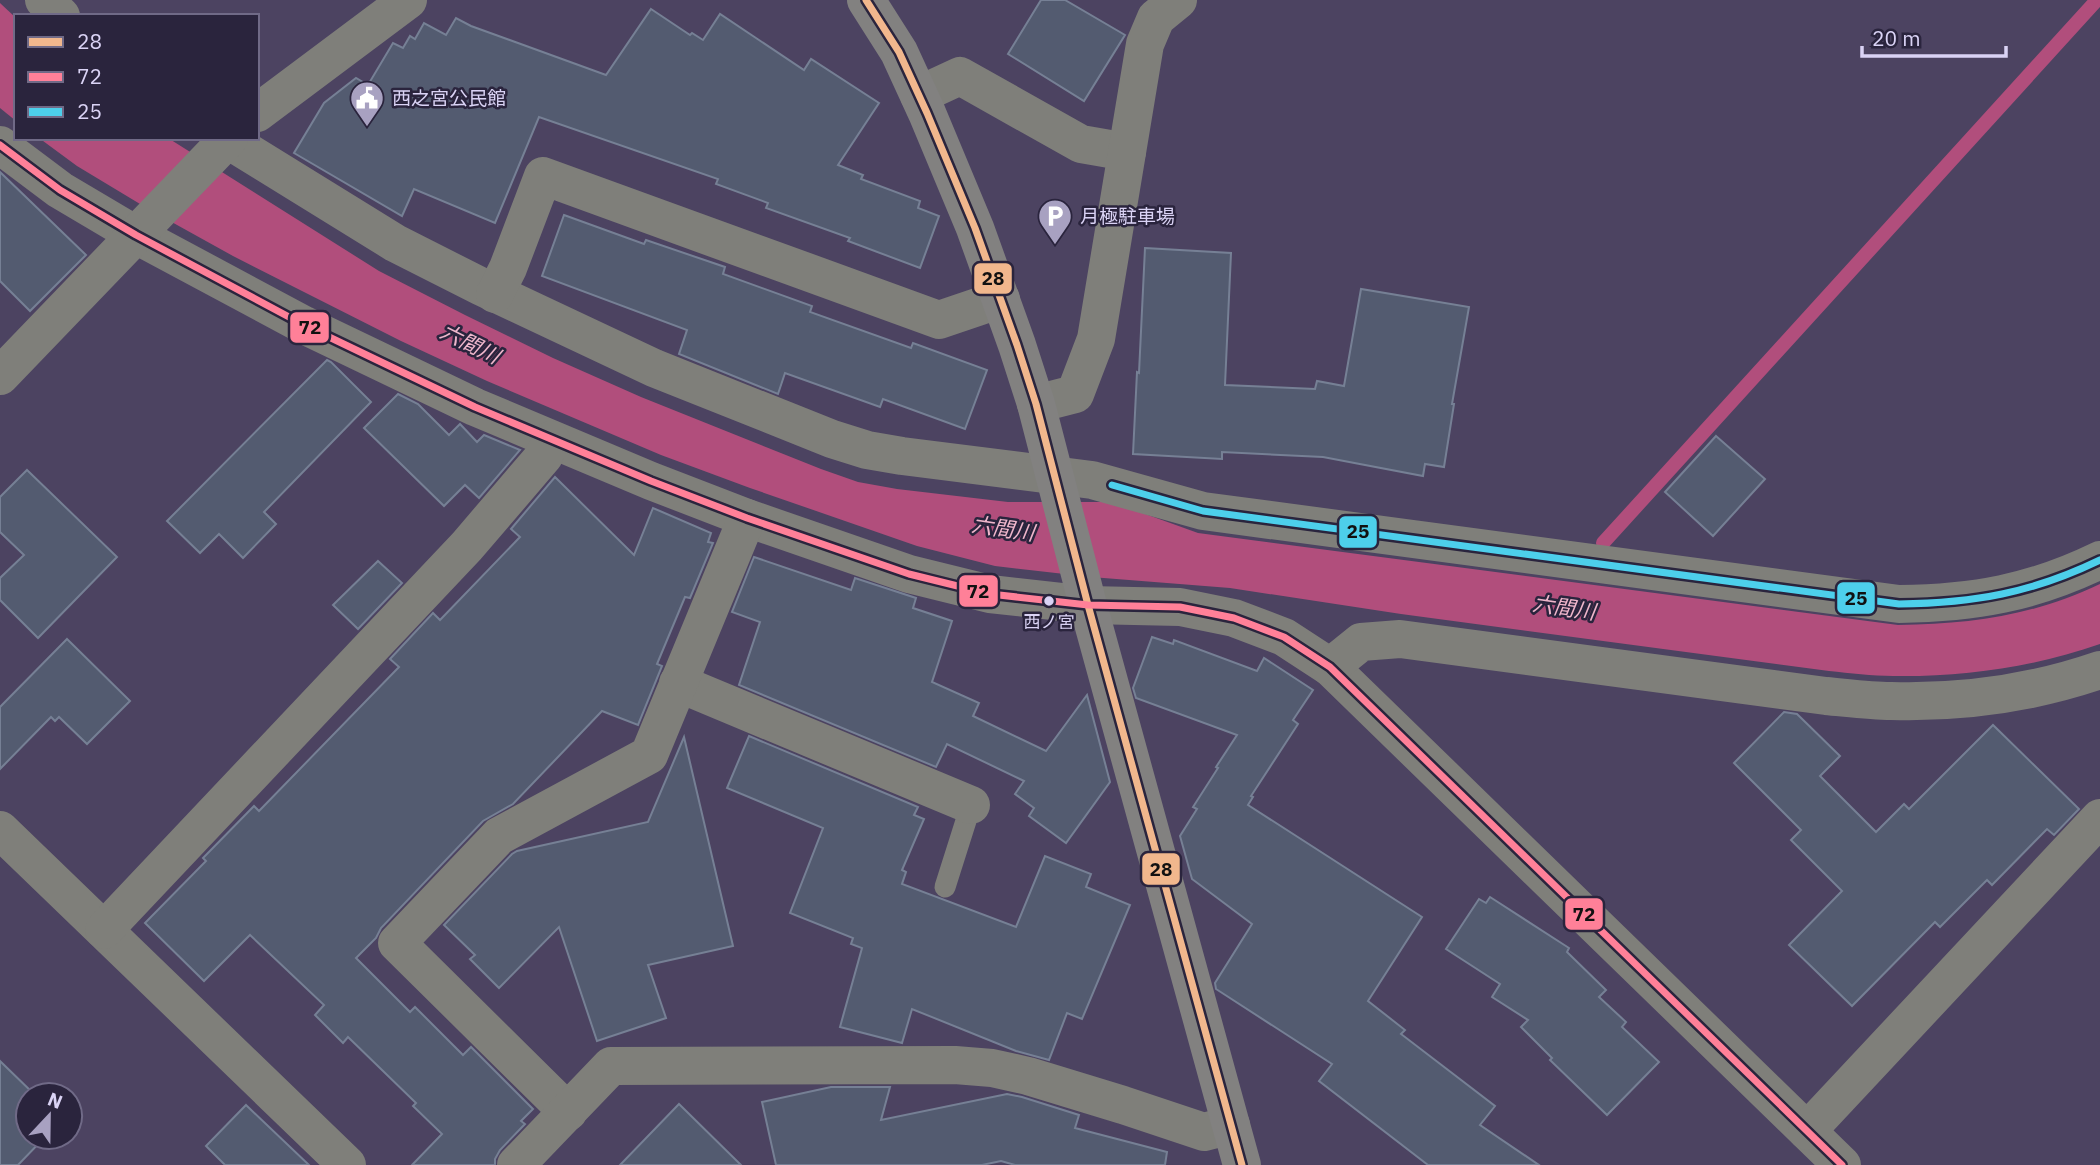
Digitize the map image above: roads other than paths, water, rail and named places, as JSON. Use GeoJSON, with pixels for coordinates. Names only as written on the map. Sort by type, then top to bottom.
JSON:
{"type":"FeatureCollection","features":[{"type":"Feature","properties":{"kind":"street"},"geometry":{"type":"LineString","coordinates":[[259,112],[408,0]]}},
{"type":"Feature","properties":{"kind":"street"},"geometry":{"type":"LineString","coordinates":[[866,0],[899,52],[961,193],[1001,299],[1036,404],[1085,595],[1242,1165]]}},
{"type":"Feature","properties":{"kind":"street"},"geometry":{"type":"LineString","coordinates":[[1036,404],[1075,394],[1096,339],[1145,44],[1156,18],[1178,0]]}},
{"type":"Feature","properties":{"kind":"street"},"geometry":{"type":"LineString","coordinates":[[919,95],[960,76],[1081,145],[1127,152]]}},
{"type":"Feature","properties":{"kind":"street"},"geometry":{"type":"LineString","coordinates":[[0,376],[225,142],[395,243],[495,294],[654,368],[832,439],[867,450],[1055,481],[1092,480],[1202,511],[1899,604],[1989,598],[2033,587],[2076,572],[2100,560]]}},
{"type":"Feature","properties":{"kind":"street"},"geometry":{"type":"LineString","coordinates":[[0,145],[60,190],[142,228],[328,337],[551,440],[747,518],[909,574],[990,594],[1085,595],[1180,607],[1234,618],[1284,637],[1330,667],[1842,1165]]}},
{"type":"Feature","properties":{"kind":"street"},"geometry":{"type":"LineString","coordinates":[[495,294],[508,268],[543,176],[939,320],[1001,299]]}},
{"type":"Feature","properties":{"kind":"street"},"geometry":{"type":"LineString","coordinates":[[104,930],[467,546],[544,456],[551,440]]}},
{"type":"Feature","properties":{"kind":"street"},"geometry":{"type":"LineString","coordinates":[[568,1112],[397,943],[499,836],[649,755],[747,518]]}},
{"type":"Feature","properties":{"kind":"street"},"geometry":{"type":"LineString","coordinates":[[1330,667],[1361,642],[1400,639],[1812,694],[1890,701],[1954,700],[2018,692],[2100,670]]}},
{"type":"Feature","properties":{"kind":"street"},"geometry":{"type":"LineString","coordinates":[[678,683],[971,805]]}},
{"type":"Feature","properties":{"kind":"street"},"geometry":{"type":"LineString","coordinates":[[1807,1131],[2100,818]]}},
{"type":"Feature","properties":{"kind":"street"},"geometry":{"type":"LineString","coordinates":[[0,830],[347,1165]]}},
{"type":"Feature","properties":{"kind":"street"},"geometry":{"type":"LineString","coordinates":[[516,1165],[611,1066],[955,1065],[992,1068],[1028,1076],[1204,1132],[1231,1125]]}},
{"type":"Feature","properties":{"kind":"lane"},"geometry":{"type":"LineString","coordinates":[[945,887],[971,805]]}},
{"type":"Feature","properties":{"kind":"water"},"geometry":{"type":"Polygon","coordinates":[[[0,3],[14,16],[14,119],[0,108],[0,3]]]}},
{"type":"Feature","properties":{"kind":"water","name":"六間川"},"geometry":{"type":"Polygon","coordinates":[[[42,140],[171,140],[379,271],[465,315],[641,397],[858,482],[1008,502],[1112,502],[1198,533],[1898,625],[1951,623],[2026,611],[2100,584],[2100,644],[2050,659],[1998,669],[1946,675],[1869,675],[1401,614],[1230,588],[995,566],[917,546],[750,488],[661,455],[487,381],[233,256],[77,166],[42,140]]]}},
{"type":"Feature","properties":{"kind":"waterway"},"geometry":{"type":"LineString","coordinates":[[1603,543],[2097,0]]}},
{"type":"Feature","properties":{"kind":"place","name":"西之宮公民館"},"geometry":{"type":"Point","coordinates":[367,128]}},
{"type":"Feature","properties":{"kind":"place","name":"月極駐車場"},"geometry":{"type":"Point","coordinates":[1055,246]}},
{"type":"Feature","properties":{"kind":"place","name":"西ノ宮"},"geometry":{"type":"Point","coordinates":[1049,601]}}]}
